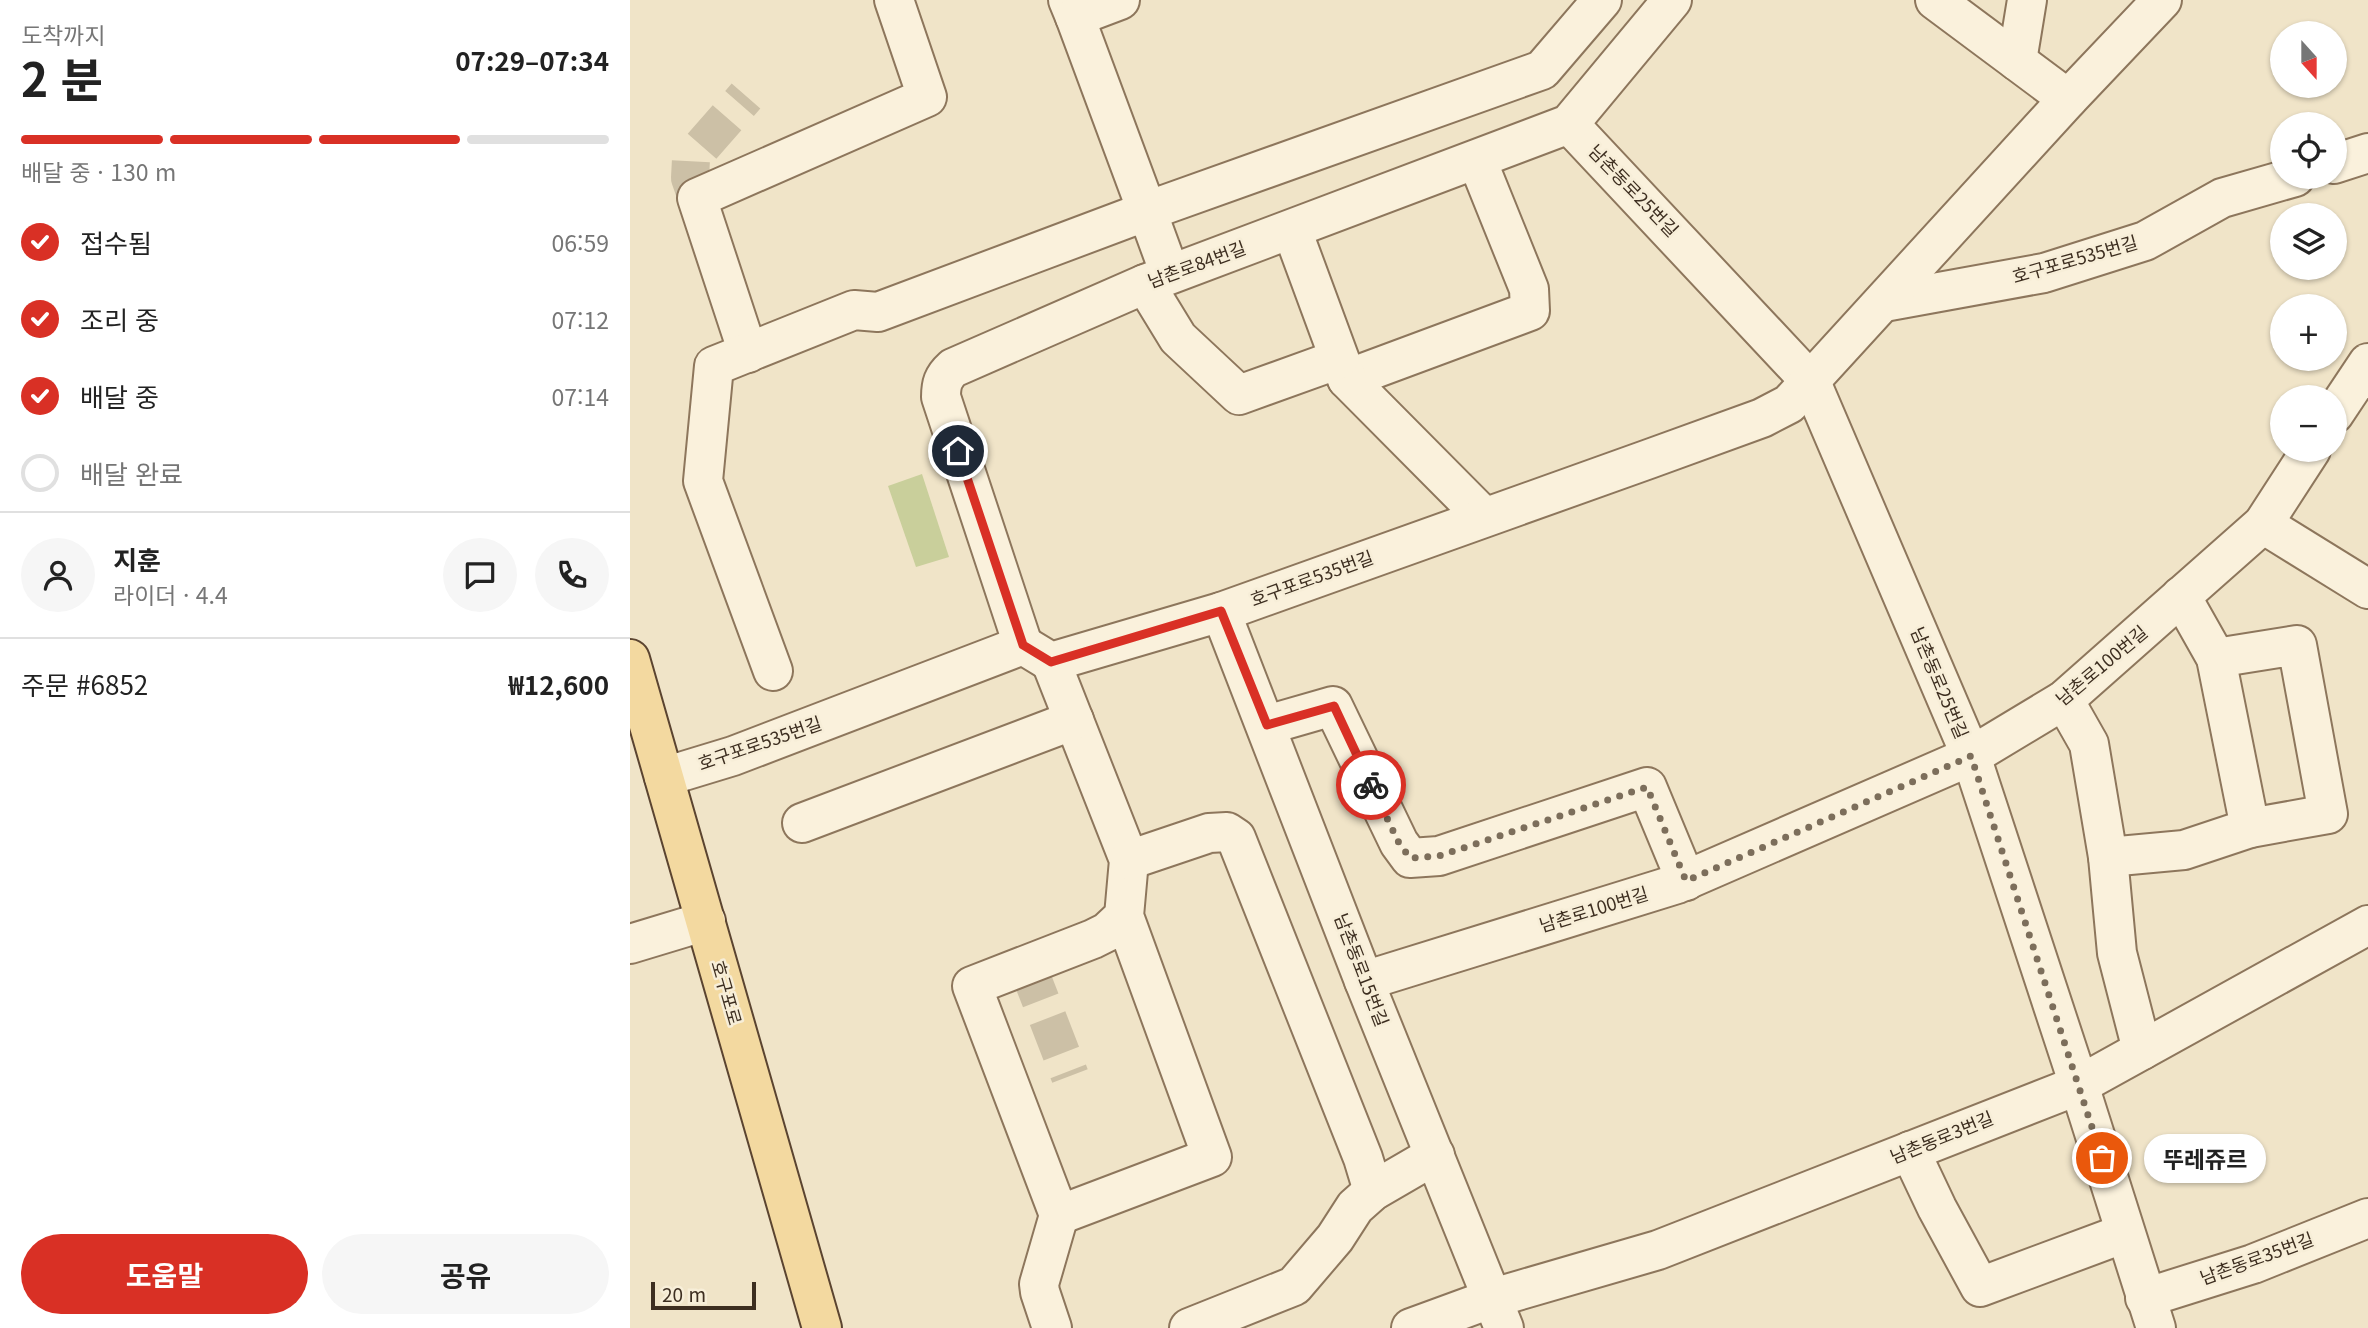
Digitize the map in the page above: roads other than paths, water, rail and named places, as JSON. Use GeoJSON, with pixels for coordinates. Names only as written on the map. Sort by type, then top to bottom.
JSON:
{"type":"FeatureCollection","features":[{"type":"Feature","properties":{"kind":"main road","name":"호구포로"},"geometry":{"type":"LineString","coordinates":[[630,659],[822,1328]]}},
{"type":"Feature","properties":{"kind":"street"},"geometry":{"type":"LineString","coordinates":[[748,353],[697,198],[927,97],[894,0]]}},
{"type":"Feature","properties":{"kind":"street"},"geometry":{"type":"LineString","coordinates":[[1120,0],[1072,8],[1147,211],[1157,279],[1178,338],[1239,395],[1343,369],[1530,312],[1529,289],[1477,160]]}},
{"type":"Feature","properties":{"kind":"street"},"geometry":{"type":"LineString","coordinates":[[773,671],[703,481],[714,366],[854,310],[878,312],[1147,211],[1542,70],[1602,0]]}},
{"type":"Feature","properties":{"kind":"street","name":"남촌로84번길"},"geometry":{"type":"LineString","coordinates":[[1037,653],[950,425],[941,397],[941,385],[945,375],[953,368],[1157,279],[1569,124],[1672,0]]}},
{"type":"Feature","properties":{"kind":"street"},"geometry":{"type":"LineString","coordinates":[[1935,0],[2068,99]]}},
{"type":"Feature","properties":{"kind":"street"},"geometry":{"type":"LineString","coordinates":[[2017,61],[2027,0]]}},
{"type":"Feature","properties":{"kind":"street","name":"호구포로535번길"},"geometry":{"type":"LineString","coordinates":[[664,777],[1037,653],[1221,611],[1762,418],[1789,404],[2162,0]]}},
{"type":"Feature","properties":{"kind":"street","name":"남촌동로25번길"},"geometry":{"type":"LineString","coordinates":[[1569,124],[1811,383],[1971,756],[2079,1084],[2150,1313]]}},
{"type":"Feature","properties":{"kind":"street"},"geometry":{"type":"LineString","coordinates":[[2347,160],[2368,153]]}},
{"type":"Feature","properties":{"kind":"street","name":"호구포로535번길"},"geometry":{"type":"LineString","coordinates":[[1884,302],[2044,273],[2145,241],[2222,198],[2270,184]]}},
{"type":"Feature","properties":{"kind":"street"},"geometry":{"type":"LineString","coordinates":[[1292,230],[1343,369],[1484,517]]}},
{"type":"Feature","properties":{"kind":"street"},"geometry":{"type":"LineString","coordinates":[[2347,394],[2368,363]]}},
{"type":"Feature","properties":{"kind":"street","name":"남촌로100번길"},"geometry":{"type":"LineString","coordinates":[[1364,981],[1686,881],[1971,756],[2064,700],[2263,524],[2303,462]]}},
{"type":"Feature","properties":{"kind":"street"},"geometry":{"type":"LineString","coordinates":[[2263,524],[2368,589]]}},
{"type":"Feature","properties":{"kind":"street"},"geometry":{"type":"LineString","coordinates":[[2181,596],[2216,658],[2250,828]]}},
{"type":"Feature","properties":{"kind":"street","name":"남촌동로15번길"},"geometry":{"type":"LineString","coordinates":[[1221,611],[1364,981],[1499,1313]]}},
{"type":"Feature","properties":{"kind":"street"},"geometry":{"type":"LineString","coordinates":[[2108,857],[2184,850],[2250,828],[2328,814],[2297,645],[2216,658]]}},
{"type":"Feature","properties":{"kind":"street"},"geometry":{"type":"LineString","coordinates":[[1037,653],[1074,720],[1129,860],[1124,916],[1212,1157],[1059,1215]]}},
{"type":"Feature","properties":{"kind":"street"},"geometry":{"type":"LineString","coordinates":[[2064,700],[2089,744],[2108,857],[2117,953],[2142,1050]]}},
{"type":"Feature","properties":{"kind":"street"},"geometry":{"type":"LineString","coordinates":[[1267,725],[1334,706],[1399,843],[1410,858],[1439,856],[1647,787],[1686,881]]}},
{"type":"Feature","properties":{"kind":"street"},"geometry":{"type":"LineString","coordinates":[[802,822],[1074,720]]}},
{"type":"Feature","properties":{"kind":"street"},"geometry":{"type":"LineString","coordinates":[[1129,860],[1219,831],[1227,832],[1236,838],[1363,1158],[1373,1191]]}},
{"type":"Feature","properties":{"kind":"street"},"geometry":{"type":"LineString","coordinates":[[1052,1328],[1040,1284],[1059,1215],[972,986],[1093,939],[1107,932],[1124,916]]}},
{"type":"Feature","properties":{"kind":"street"},"geometry":{"type":"LineString","coordinates":[[630,944],[705,921]]}},
{"type":"Feature","properties":{"kind":"street","name":"남촌동로3번길"},"geometry":{"type":"LineString","coordinates":[[1411,1328],[1499,1313],[2079,1084],[2368,925]]}},
{"type":"Feature","properties":{"kind":"street"},"geometry":{"type":"LineString","coordinates":[[1910,1151],[1980,1287],[2125,1233]]}},
{"type":"Feature","properties":{"kind":"street"},"geometry":{"type":"LineString","coordinates":[[1189,1328],[1294,1286],[1335,1238],[1355,1207],[1373,1191],[1435,1155]]}},
{"type":"Feature","properties":{"kind":"street","name":"남촌동로35번길"},"geometry":{"type":"LineString","coordinates":[[2150,1313],[2253,1264],[2368,1218]]}},
{"type":"Feature","properties":{"kind":"tunnel"},"geometry":{"type":"LineString","coordinates":[[697,198],[690,178],[691,159],[746,96]]}},
{"type":"Feature","properties":{"kind":"tunnel"},"geometry":{"type":"LineString","coordinates":[[1027,965],[1070,1076]]}},
{"type":"Feature","properties":{"kind":"place","name":"뚜레쥬르"},"geometry":{"type":"Point","coordinates":[2102,1158]}}]}
